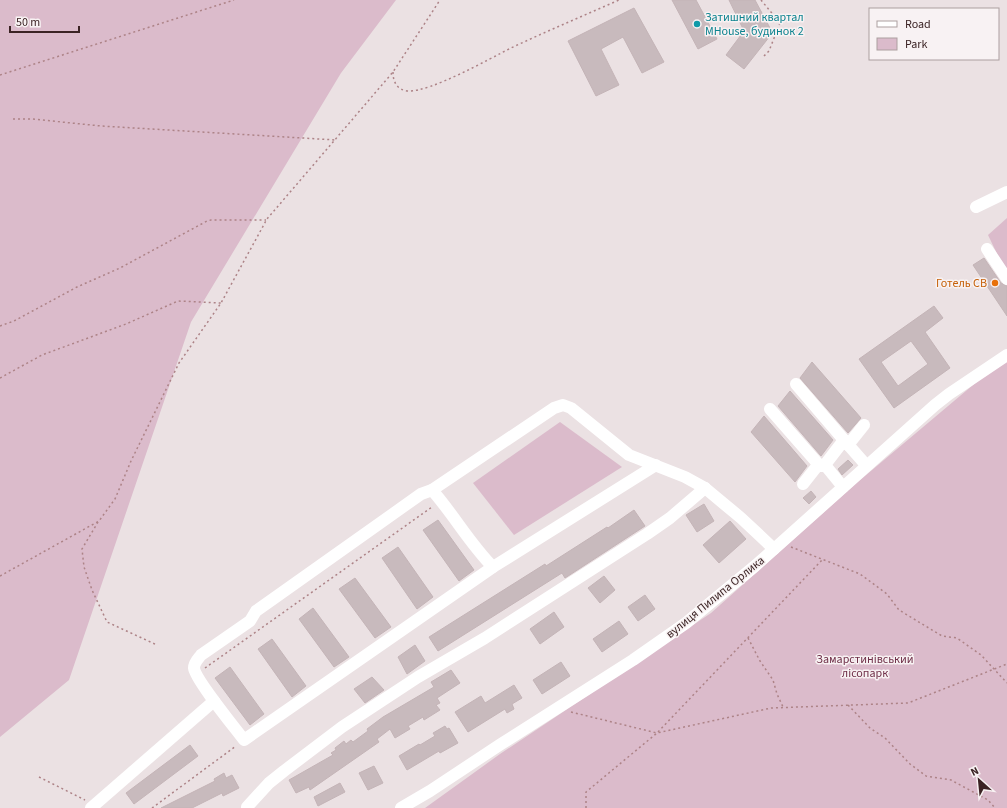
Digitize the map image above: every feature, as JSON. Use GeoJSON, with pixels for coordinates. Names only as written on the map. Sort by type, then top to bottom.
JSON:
{"type":"FeatureCollection","features":[{"type":"Feature","properties":{"kind":"street"},"geometry":{"type":"LineString","coordinates":[[976,207],[1007,192]]}},
{"type":"Feature","properties":{"kind":"street"},"geometry":{"type":"LineString","coordinates":[[987,249],[1007,279]]}},
{"type":"Feature","properties":{"kind":"street","name":"вулиця Пилипа Орлика"},"geometry":{"type":"LineString","coordinates":[[401,808],[430,791],[556,708],[633,660],[686,623],[755,566],[866,465],[948,394],[1007,355]]}},
{"type":"Feature","properties":{"kind":"street"},"geometry":{"type":"LineString","coordinates":[[796,384],[866,465]]}},
{"type":"Feature","properties":{"kind":"street"},"geometry":{"type":"LineString","coordinates":[[656,465],[493,567],[244,740],[201,686],[194,670],[195,661],[201,655],[250,621],[256,611],[421,494],[432,490],[554,408],[563,405],[570,408],[629,455],[656,465],[685,476],[705,488],[777,546]]}},
{"type":"Feature","properties":{"kind":"street"},"geometry":{"type":"LineString","coordinates":[[770,409],[842,487]]}},
{"type":"Feature","properties":{"kind":"street"},"geometry":{"type":"LineString","coordinates":[[803,484],[864,425]]}},
{"type":"Feature","properties":{"kind":"street"},"geometry":{"type":"LineString","coordinates":[[248,808],[269,784],[284,771],[342,727],[418,677],[485,638],[647,534],[670,518],[705,488]]}},
{"type":"Feature","properties":{"kind":"street"},"geometry":{"type":"LineString","coordinates":[[432,490],[448,509],[483,557],[493,567]]}},
{"type":"Feature","properties":{"kind":"street"},"geometry":{"type":"LineString","coordinates":[[96,807],[214,701]]}},
{"type":"Feature","properties":{"kind":"path"},"geometry":{"type":"LineString","coordinates":[[0,75],[234,0]]}},
{"type":"Feature","properties":{"kind":"path"},"geometry":{"type":"LineString","coordinates":[[157,645],[107,622],[92,590],[84,567],[82,549],[99,521],[115,499],[131,462],[179,363],[221,303],[267,220],[393,72],[440,0]]}},
{"type":"Feature","properties":{"kind":"path"},"geometry":{"type":"LineString","coordinates":[[393,72],[393,81],[401,89],[406,91],[421,89],[438,83],[513,47],[619,0]]}},
{"type":"Feature","properties":{"kind":"path"},"geometry":{"type":"LineString","coordinates":[[761,0],[780,23],[769,51],[762,58]]}},
{"type":"Feature","properties":{"kind":"path"},"geometry":{"type":"LineString","coordinates":[[13,119],[23,118],[101,126],[336,140]]}},
{"type":"Feature","properties":{"kind":"path"},"geometry":{"type":"LineString","coordinates":[[0,326],[14,321],[77,287],[120,268],[207,221],[267,220]]}},
{"type":"Feature","properties":{"kind":"path"},"geometry":{"type":"LineString","coordinates":[[0,378],[42,355],[126,324],[178,301],[221,303]]}},
{"type":"Feature","properties":{"kind":"path"},"geometry":{"type":"LineString","coordinates":[[202,670],[433,507]]}},
{"type":"Feature","properties":{"kind":"path"},"geometry":{"type":"LineString","coordinates":[[0,576],[99,521]]}},
{"type":"Feature","properties":{"kind":"path"},"geometry":{"type":"LineString","coordinates":[[777,546],[860,574],[887,594],[899,610],[942,636],[957,638],[981,654],[1007,683]]}},
{"type":"Feature","properties":{"kind":"path"},"geometry":{"type":"LineString","coordinates":[[586,808],[586,792],[656,733],[822,560]]}},
{"type":"Feature","properties":{"kind":"path"},"geometry":{"type":"LineString","coordinates":[[748,638],[760,661],[773,680],[777,694],[784,708]]}},
{"type":"Feature","properties":{"kind":"path"},"geometry":{"type":"LineString","coordinates":[[556,708],[656,733],[771,708],[908,703],[1007,664]]}},
{"type":"Feature","properties":{"kind":"path"},"geometry":{"type":"LineString","coordinates":[[848,705],[870,728],[885,738],[910,764],[926,776],[951,780],[988,800],[995,808]]}},
{"type":"Feature","properties":{"kind":"path"},"geometry":{"type":"LineString","coordinates":[[152,808],[244,740]]}},
{"type":"Feature","properties":{"kind":"path"},"geometry":{"type":"LineString","coordinates":[[39,777],[96,807]]}},
{"type":"Feature","properties":{"kind":"green space"},"geometry":{"type":"Polygon","coordinates":[[[0,0],[396,0],[341,73],[191,322],[69,680],[0,737],[0,0]]]}},
{"type":"Feature","properties":{"kind":"green space"},"geometry":{"type":"Polygon","coordinates":[[[1007,218],[1007,269],[1001,262],[988,235],[1007,218]]]}},
{"type":"Feature","properties":{"kind":"green space","name":"Замарстинівський лісопарк"},"geometry":{"type":"Polygon","coordinates":[[[1007,361],[1007,808],[425,808],[500,754],[711,613],[859,481],[992,369],[1007,361]]]}},
{"type":"Feature","properties":{"kind":"green space"},"geometry":{"type":"Polygon","coordinates":[[[560,422],[622,467],[514,535],[473,483],[560,422]]]}},
{"type":"Feature","properties":{"kind":"building","name":"Затишний квартал MHouse, будинок 2"},"geometry":{"type":"Polygon","coordinates":[[[672,0],[696,0],[717,39],[698,49],[672,0]]]}},
{"type":"Feature","properties":{"kind":"building"},"geometry":{"type":"Polygon","coordinates":[[[729,0],[755,0],[770,28],[766,31],[770,36],[744,69],[726,55],[744,31],[729,0]]]}},
{"type":"Feature","properties":{"kind":"building"},"geometry":{"type":"Polygon","coordinates":[[[634,8],[664,62],[642,73],[623,37],[601,49],[619,85],[596,96],[568,41],[634,8]]]}},
{"type":"Feature","properties":{"kind":"building"},"geometry":{"type":"Polygon","coordinates":[[[984,258],[1001,283],[1007,286],[1007,316],[973,265],[984,258]]]}},
{"type":"Feature","properties":{"kind":"building"},"geometry":{"type":"Polygon","coordinates":[[[934,306],[943,318],[925,332],[950,368],[894,408],[859,359],[934,306]],[[911,341],[881,362],[898,386],[928,364],[911,341]]]}},
{"type":"Feature","properties":{"kind":"building"},"geometry":{"type":"Polygon","coordinates":[[[812,362],[861,418],[848,433],[800,378],[812,362]]]}},
{"type":"Feature","properties":{"kind":"building"},"geometry":{"type":"Polygon","coordinates":[[[790,391],[833,440],[821,456],[778,406],[790,391]]]}},
{"type":"Feature","properties":{"kind":"building"},"geometry":{"type":"Polygon","coordinates":[[[764,416],[807,466],[795,482],[751,432],[764,416]]]}},
{"type":"Feature","properties":{"kind":"building"},"geometry":{"type":"Polygon","coordinates":[[[848,460],[853,465],[842,475],[838,469],[848,460]]]}},
{"type":"Feature","properties":{"kind":"building"},"geometry":{"type":"Polygon","coordinates":[[[811,491],[816,497],[809,504],[803,498],[811,491]]]}},
{"type":"Feature","properties":{"kind":"building"},"geometry":{"type":"Polygon","coordinates":[[[704,504],[714,521],[697,532],[686,515],[704,504]]]}},
{"type":"Feature","properties":{"kind":"building"},"geometry":{"type":"Polygon","coordinates":[[[634,510],[645,526],[565,578],[562,573],[438,651],[429,637],[545,564],[546,566],[607,527],[608,528],[634,510]]]}},
{"type":"Feature","properties":{"kind":"building"},"geometry":{"type":"Polygon","coordinates":[[[438,520],[474,570],[459,581],[423,530],[438,520]]]}},
{"type":"Feature","properties":{"kind":"building"},"geometry":{"type":"Polygon","coordinates":[[[730,521],[746,539],[719,563],[703,545],[730,521]]]}},
{"type":"Feature","properties":{"kind":"building"},"geometry":{"type":"Polygon","coordinates":[[[398,547],[433,597],[417,609],[382,558],[398,547]]]}},
{"type":"Feature","properties":{"kind":"building"},"geometry":{"type":"Polygon","coordinates":[[[604,576],[615,590],[600,603],[588,588],[604,576]]]}},
{"type":"Feature","properties":{"kind":"building"},"geometry":{"type":"Polygon","coordinates":[[[355,578],[391,627],[375,638],[339,589],[355,578]]]}},
{"type":"Feature","properties":{"kind":"building"},"geometry":{"type":"Polygon","coordinates":[[[645,595],[655,609],[638,621],[628,607],[645,595]]]}},
{"type":"Feature","properties":{"kind":"building"},"geometry":{"type":"Polygon","coordinates":[[[313,608],[349,657],[334,667],[299,619],[313,608]]]}},
{"type":"Feature","properties":{"kind":"building"},"geometry":{"type":"Polygon","coordinates":[[[554,612],[564,627],[540,644],[530,629],[554,612]]]}},
{"type":"Feature","properties":{"kind":"building"},"geometry":{"type":"Polygon","coordinates":[[[619,621],[628,634],[602,652],[593,639],[619,621]]]}},
{"type":"Feature","properties":{"kind":"building"},"geometry":{"type":"Polygon","coordinates":[[[272,639],[306,686],[292,697],[258,649],[272,639]]]}},
{"type":"Feature","properties":{"kind":"building"},"geometry":{"type":"Polygon","coordinates":[[[415,645],[425,661],[407,674],[398,657],[415,645]]]}},
{"type":"Feature","properties":{"kind":"building"},"geometry":{"type":"Polygon","coordinates":[[[561,662],[570,676],[542,694],[533,680],[561,662]]]}},
{"type":"Feature","properties":{"kind":"building"},"geometry":{"type":"Polygon","coordinates":[[[230,667],[264,714],[250,725],[215,678],[230,667]]]}},
{"type":"Feature","properties":{"kind":"building"},"geometry":{"type":"Polygon","coordinates":[[[451,670],[460,683],[437,698],[440,703],[436,705],[440,710],[424,720],[423,717],[408,726],[410,729],[395,738],[390,729],[377,739],[379,742],[310,790],[309,787],[296,793],[289,780],[333,755],[331,753],[344,741],[346,744],[351,740],[353,742],[383,717],[434,687],[431,682],[451,670]]]}},
{"type":"Feature","properties":{"kind":"building"},"geometry":{"type":"Polygon","coordinates":[[[372,677],[384,690],[365,703],[354,689],[372,677]]]}},
{"type":"Feature","properties":{"kind":"building"},"geometry":{"type":"Polygon","coordinates":[[[514,685],[522,698],[512,704],[514,709],[507,713],[505,709],[468,732],[455,712],[481,696],[485,703],[514,685]]]}},
{"type":"Feature","properties":{"kind":"building"},"geometry":{"type":"Polygon","coordinates":[[[445,726],[447,729],[449,728],[458,743],[440,753],[439,751],[407,770],[399,756],[435,736],[433,733],[445,726]]]}},
{"type":"Feature","properties":{"kind":"building"},"geometry":{"type":"Polygon","coordinates":[[[190,745],[198,756],[134,804],[126,793],[190,745]]]}},
{"type":"Feature","properties":{"kind":"building"},"geometry":{"type":"Polygon","coordinates":[[[374,766],[383,783],[368,790],[359,773],[374,766]]]}},
{"type":"Feature","properties":{"kind":"building"},"geometry":{"type":"Polygon","coordinates":[[[224,773],[226,778],[232,775],[239,788],[223,796],[222,793],[192,808],[161,808],[215,781],[214,779],[224,773]]]}},
{"type":"Feature","properties":{"kind":"building"},"geometry":{"type":"Polygon","coordinates":[[[340,783],[345,792],[318,806],[314,797],[340,783]]]}},
{"type":"Feature","properties":{"kind":"place","name":"Затишний квартал MHouse, будинок 2"},"geometry":{"type":"Point","coordinates":[697,24]}},
{"type":"Feature","properties":{"kind":"place","name":"Готель СВ"},"geometry":{"type":"Point","coordinates":[995,283]}}]}
